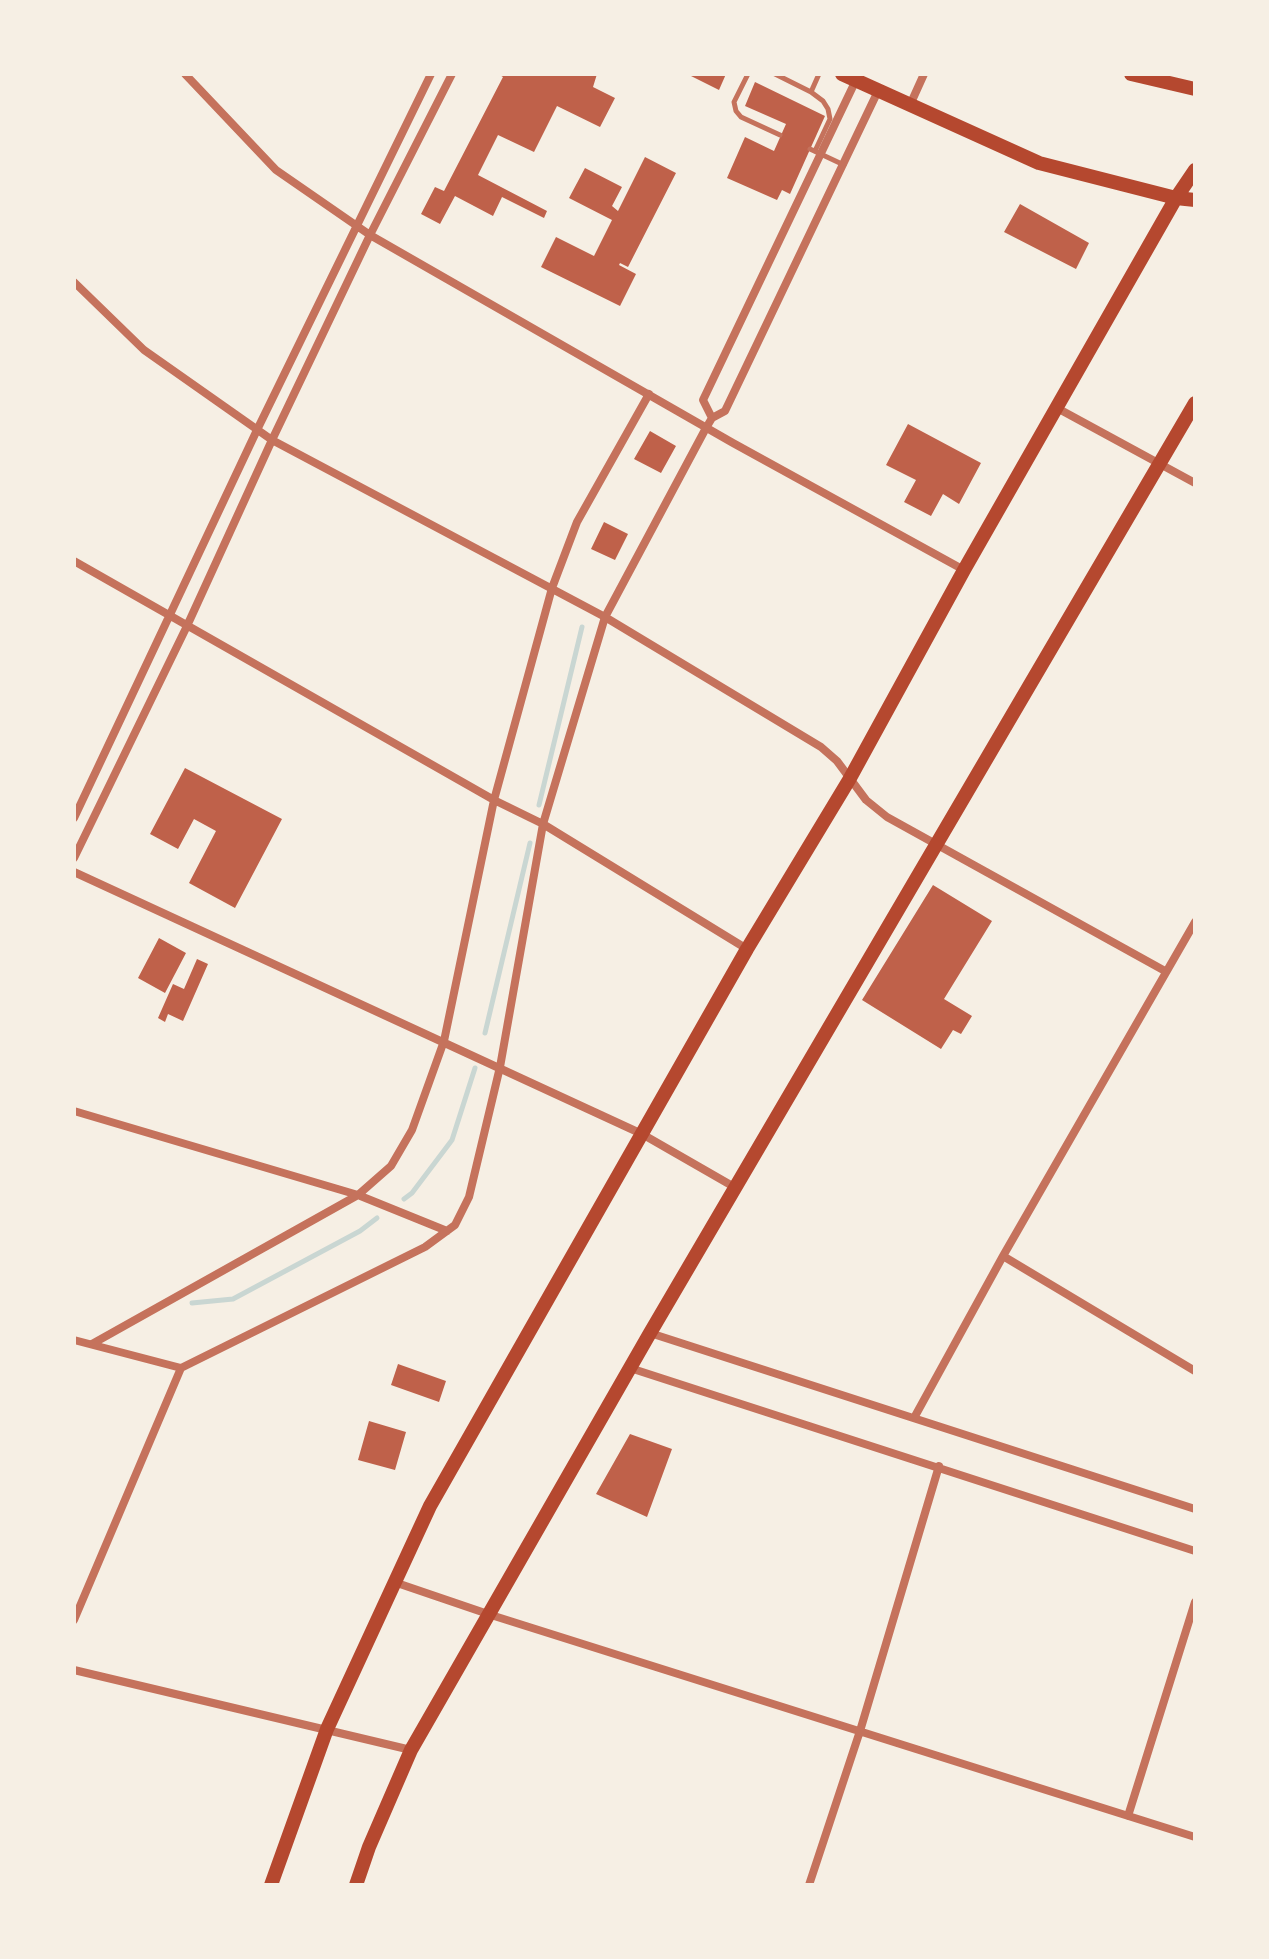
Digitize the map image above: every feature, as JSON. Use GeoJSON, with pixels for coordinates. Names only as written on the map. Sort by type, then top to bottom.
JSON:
{"type":"FeatureCollection","features":[{"type":"Feature","properties":{"kind":"main road"},"geometry":{"type":"LineString","coordinates":[[1131,74],[1195,89]]}},
{"type":"Feature","properties":{"kind":"main road"},"geometry":{"type":"LineString","coordinates":[[849,77],[1039,163],[1176,198],[1195,200]]}},
{"type":"Feature","properties":{"kind":"main road"},"geometry":{"type":"LineString","coordinates":[[271,1885],[327,1729],[430,1506],[747,949],[849,780],[964,570],[1176,198],[1195,170]]}},
{"type":"Feature","properties":{"kind":"main road"},"geometry":{"type":"LineString","coordinates":[[356,1885],[411,1750],[650,1333],[1195,403]]}},
{"type":"Feature","properties":{"kind":"street"},"geometry":{"type":"LineString","coordinates":[[185,74],[276,170],[370,235],[706,428],[964,570]]}},
{"type":"Feature","properties":{"kind":"street"},"geometry":{"type":"LineString","coordinates":[[74,818],[257,430],[431,74]]}},
{"type":"Feature","properties":{"kind":"street"},"geometry":{"type":"LineString","coordinates":[[74,858],[187,626],[370,235],[452,74]]}},
{"type":"Feature","properties":{"kind":"street"},"geometry":{"type":"LineString","coordinates":[[910,105],[924,74]]}},
{"type":"Feature","properties":{"kind":"street"},"geometry":{"type":"LineString","coordinates":[[712,418],[703,400],[849,77]]}},
{"type":"Feature","properties":{"kind":"street"},"geometry":{"type":"LineString","coordinates":[[74,1620],[181,1368],[425,1247],[455,1225],[469,1197],[500,1067],[543,824],[605,617],[706,428],[712,418],[725,411],[878,91]]}},
{"type":"Feature","properties":{"kind":"street"},"geometry":{"type":"LineString","coordinates":[[74,282],[144,350],[272,440],[605,617],[821,747],[837,761],[866,800],[887,817],[1165,971]]}},
{"type":"Feature","properties":{"kind":"street"},"geometry":{"type":"LineString","coordinates":[[92,1344],[358,1195],[391,1166],[412,1130],[444,1041],[494,800],[552,588],[577,522],[649,394]]}},
{"type":"Feature","properties":{"kind":"street"},"geometry":{"type":"LineString","coordinates":[[1057,408],[1195,483]]}},
{"type":"Feature","properties":{"kind":"street"},"geometry":{"type":"LineString","coordinates":[[74,561],[494,800],[543,824],[747,949]]}},
{"type":"Feature","properties":{"kind":"street"},"geometry":{"type":"LineString","coordinates":[[74,872],[642,1134],[736,1188]]}},
{"type":"Feature","properties":{"kind":"street"},"geometry":{"type":"LineString","coordinates":[[914,1418],[1003,1256],[1195,922]]}},
{"type":"Feature","properties":{"kind":"street"},"geometry":{"type":"LineString","coordinates":[[74,1111],[358,1195],[447,1231]]}},
{"type":"Feature","properties":{"kind":"street"},"geometry":{"type":"LineString","coordinates":[[1003,1256],[1195,1371]]}},
{"type":"Feature","properties":{"kind":"street"},"geometry":{"type":"LineString","coordinates":[[650,1333],[1195,1509]]}},
{"type":"Feature","properties":{"kind":"street"},"geometry":{"type":"LineString","coordinates":[[74,1340],[181,1368]]}},
{"type":"Feature","properties":{"kind":"street"},"geometry":{"type":"LineString","coordinates":[[630,1368],[1195,1551]]}},
{"type":"Feature","properties":{"kind":"street"},"geometry":{"type":"LineString","coordinates":[[809,1885],[860,1731],[939,1466]]}},
{"type":"Feature","properties":{"kind":"street"},"geometry":{"type":"LineString","coordinates":[[394,1582],[1195,1837]]}},
{"type":"Feature","properties":{"kind":"street"},"geometry":{"type":"LineString","coordinates":[[1128,1816],[1195,1602]]}},
{"type":"Feature","properties":{"kind":"street"},"geometry":{"type":"LineString","coordinates":[[74,1670],[411,1750]]}},
{"type":"Feature","properties":{"kind":"lane"},"geometry":{"type":"LineString","coordinates":[[748,74],[734,102],[736,111],[741,117],[780,135]]}},
{"type":"Feature","properties":{"kind":"lane"},"geometry":{"type":"LineString","coordinates":[[775,74],[823,101],[830,119],[816,151],[844,165]]}},
{"type":"Feature","properties":{"kind":"lane"},"geometry":{"type":"LineString","coordinates":[[811,92],[819,74]]}},
{"type":"Feature","properties":{"kind":"building"},"geometry":{"type":"Polygon","coordinates":[[[498,74],[597,74],[593,87],[615,98],[600,127],[557,106],[534,152],[498,135],[478,175],[547,211],[544,218],[502,197],[493,216],[455,196],[440,224],[421,214],[435,187],[444,191],[503,77],[498,74]]]}},
{"type":"Feature","properties":{"kind":"building"},"geometry":{"type":"Polygon","coordinates":[[[687,74],[726,74],[719,90],[687,74]]]}},
{"type":"Feature","properties":{"kind":"building"},"geometry":{"type":"Polygon","coordinates":[[[755,82],[825,116],[790,194],[782,190],[777,200],[727,178],[745,137],[774,151],[786,124],[745,106],[755,82]]]}},
{"type":"Feature","properties":{"kind":"building"},"geometry":{"type":"Polygon","coordinates":[[[645,157],[676,173],[628,267],[619,265],[636,274],[620,306],[541,267],[556,237],[594,256],[612,220],[569,198],[585,168],[622,187],[612,206],[618,211],[645,157]]]}},
{"type":"Feature","properties":{"kind":"building"},"geometry":{"type":"Polygon","coordinates":[[[1020,204],[1089,243],[1076,269],[1004,232],[1020,204]]]}},
{"type":"Feature","properties":{"kind":"building"},"geometry":{"type":"Polygon","coordinates":[[[908,424],[981,463],[959,504],[943,494],[931,516],[904,502],[916,480],[886,465],[908,424]]]}},
{"type":"Feature","properties":{"kind":"building"},"geometry":{"type":"Polygon","coordinates":[[[650,431],[676,446],[661,473],[634,459],[650,431]]]}},
{"type":"Feature","properties":{"kind":"building"},"geometry":{"type":"Polygon","coordinates":[[[604,522],[628,534],[615,560],[591,549],[604,522]]]}},
{"type":"Feature","properties":{"kind":"building"},"geometry":{"type":"Polygon","coordinates":[[[185,768],[282,819],[235,908],[189,883],[216,831],[194,819],[178,849],[150,834],[185,768]]]}},
{"type":"Feature","properties":{"kind":"building"},"geometry":{"type":"Polygon","coordinates":[[[933,885],[992,921],[944,999],[972,1016],[961,1034],[953,1030],[941,1049],[862,1000],[933,885]]]}},
{"type":"Feature","properties":{"kind":"building"},"geometry":{"type":"Polygon","coordinates":[[[159,938],[186,953],[165,993],[138,978],[159,938]]]}},
{"type":"Feature","properties":{"kind":"building"},"geometry":{"type":"Polygon","coordinates":[[[197,959],[208,964],[183,1021],[168,1014],[165,1022],[158,1018],[173,984],[184,989],[197,959]]]}},
{"type":"Feature","properties":{"kind":"building"},"geometry":{"type":"Polygon","coordinates":[[[398,1364],[446,1381],[439,1402],[391,1385],[398,1364]]]}},
{"type":"Feature","properties":{"kind":"building"},"geometry":{"type":"Polygon","coordinates":[[[369,1421],[406,1432],[395,1470],[358,1460],[369,1421]]]}},
{"type":"Feature","properties":{"kind":"building"},"geometry":{"type":"Polygon","coordinates":[[[630,1434],[672,1449],[647,1517],[596,1494],[630,1434]]]}},
{"type":"Feature","properties":{"kind":"waterway"},"geometry":{"type":"LineString","coordinates":[[539,805],[582,627]]}},
{"type":"Feature","properties":{"kind":"waterway"},"geometry":{"type":"LineString","coordinates":[[485,1033],[530,843]]}},
{"type":"Feature","properties":{"kind":"waterway"},"geometry":{"type":"LineString","coordinates":[[404,1199],[412,1193],[452,1140],[475,1068]]}},
{"type":"Feature","properties":{"kind":"waterway"},"geometry":{"type":"LineString","coordinates":[[192,1303],[233,1299],[360,1231],[377,1218]]}}]}
